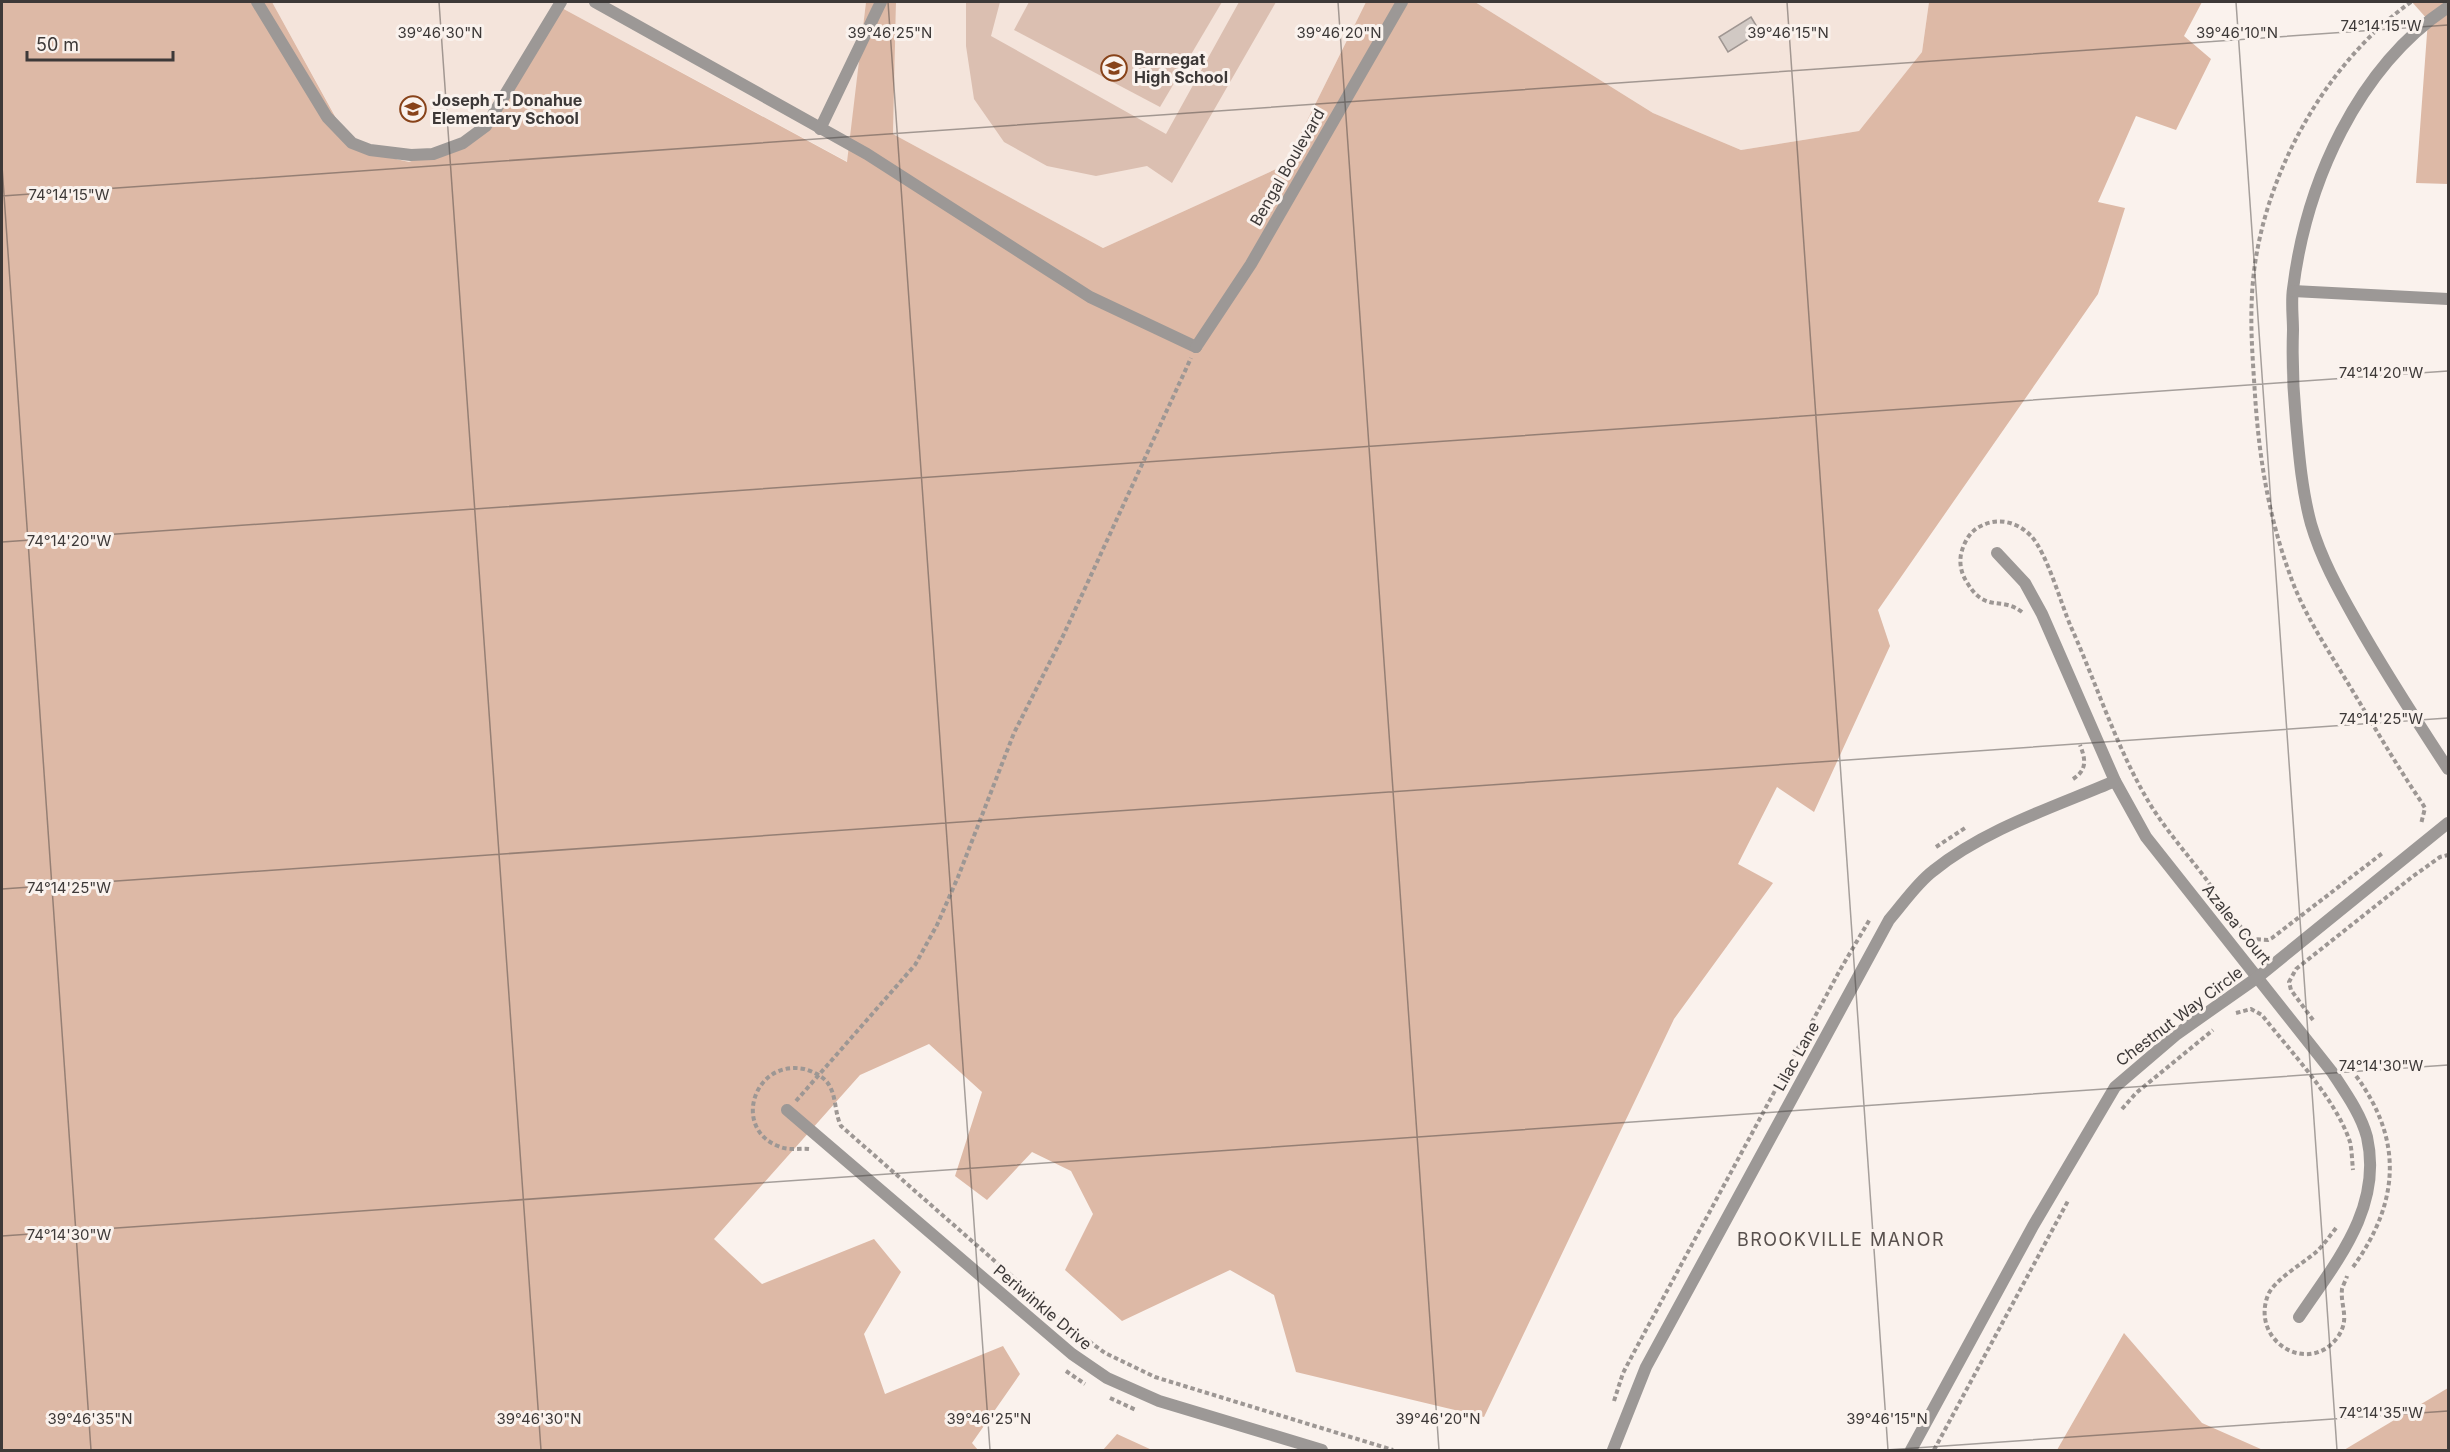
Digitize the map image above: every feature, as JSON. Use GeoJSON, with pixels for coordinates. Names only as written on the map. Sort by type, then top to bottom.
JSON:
{"type":"FeatureCollection","features":[{"type":"Feature","properties":{"kind":"street"},"geometry":{"type":"LineString","coordinates":[[257,2],[327,117],[352,143],[370,150],[411,155],[433,154],[463,143],[486,126],[561,2]]}},
{"type":"Feature","properties":{"kind":"street"},"geometry":{"type":"LineString","coordinates":[[595,2],[867,154],[1090,297],[1196,346]]}},
{"type":"Feature","properties":{"kind":"street"},"geometry":{"type":"LineString","coordinates":[[820,129],[881,2]]}},
{"type":"Feature","properties":{"kind":"street","name":"Bengal Boulevard"},"geometry":{"type":"LineString","coordinates":[[1196,346],[1251,264],[1402,2]]}},
{"type":"Feature","properties":{"kind":"street"},"geometry":{"type":"LineString","coordinates":[[2448,7],[2398,50],[2372,83],[2345,125],[2319,181],[2303,229],[2293,291],[2292,383],[2299,458],[2311,524],[2332,577],[2377,659],[2448,769]]}},
{"type":"Feature","properties":{"kind":"street"},"geometry":{"type":"LineString","coordinates":[[2293,291],[2448,299]]}},
{"type":"Feature","properties":{"kind":"street","name":"Azalea Court"},"geometry":{"type":"LineString","coordinates":[[1997,553],[2025,583],[2042,614],[2115,781],[2146,837],[2332,1072],[2352,1104],[2366,1136],[2372,1172],[2365,1209],[2343,1252],[2299,1317]]}},
{"type":"Feature","properties":{"kind":"street","name":"Lilac Lane"},"geometry":{"type":"LineString","coordinates":[[1613,1450],[1646,1366],[1889,920],[1930,873],[1956,854],[1995,833],[2115,781]]}},
{"type":"Feature","properties":{"kind":"street","name":"Chestnut Way Circle"},"geometry":{"type":"LineString","coordinates":[[1911,1450],[2033,1226],[2115,1087],[2177,1034],[2258,977],[2448,823]]}},
{"type":"Feature","properties":{"kind":"street","name":"Periwinkle Drive"},"geometry":{"type":"LineString","coordinates":[[787,1110],[1072,1354],[1107,1378],[1159,1401],[1323,1450]]}},
{"type":"Feature","properties":{"kind":"path"},"geometry":{"type":"LineString","coordinates":[[787,1110],[915,965],[937,925],[1014,733],[1063,636],[1196,346]]}},
{"type":"Feature","properties":{"kind":"path"},"geometry":{"type":"LineString","coordinates":[[2314,1021],[2291,990],[2289,982],[2296,969],[2412,877],[2440,857],[2448,855]]}},
{"type":"Feature","properties":{"kind":"path"},"geometry":{"type":"LineString","coordinates":[[2229,1019],[2237,1013],[2252,1009],[2262,1015],[2340,1118],[2350,1144],[2353,1172]]}},
{"type":"Feature","properties":{"kind":"path"},"geometry":{"type":"LineString","coordinates":[[2116,1117],[2136,1093],[2220,1025]]}},
{"type":"Feature","properties":{"kind":"path"},"geometry":{"type":"LineString","coordinates":[[816,1152],[807,1149],[789,1149],[767,1140],[758,1130],[752,1113],[754,1094],[768,1075],[794,1067],[811,1071],[826,1081],[833,1092],[837,1118],[841,1126],[1071,1328],[1105,1353],[1155,1377],[1393,1450]]}},
{"type":"Feature","properties":{"kind":"path"},"geometry":{"type":"LineString","coordinates":[[2337,1227],[2315,1253],[2268,1293],[2265,1304],[2265,1323],[2268,1331],[2280,1346],[2291,1352],[2319,1352],[2337,1338],[2344,1322],[2342,1289],[2348,1276],[2367,1250],[2387,1200],[2391,1161],[2389,1144],[2372,1099],[2350,1069]]}},
{"type":"Feature","properties":{"kind":"path"},"geometry":{"type":"LineString","coordinates":[[1934,1450],[2070,1197]]}},
{"type":"Feature","properties":{"kind":"path"},"geometry":{"type":"LineString","coordinates":[[1062,1368],[1091,1388]]}},
{"type":"Feature","properties":{"kind":"path"},"geometry":{"type":"LineString","coordinates":[[1107,1397],[1138,1411]]}},
{"type":"Feature","properties":{"kind":"shaded area"},"geometry":{"type":"Polygon","coordinates":[[[2,2],[272,2],[353,149],[409,162],[475,137],[560,7],[847,162],[866,2],[896,2],[893,134],[1103,248],[1285,165],[1366,2],[1475,2],[1653,113],[1741,150],[1859,131],[1922,52],[1929,2],[2202,2],[2184,36],[2211,59],[2176,130],[2136,116],[2098,202],[2125,208],[2098,294],[1878,610],[1890,646],[1814,812],[1777,787],[1738,864],[1773,883],[1674,1019],[1484,1417],[1296,1372],[1274,1295],[1230,1270],[1122,1321],[1065,1270],[1093,1214],[1071,1171],[1032,1152],[987,1200],[955,1176],[982,1092],[929,1044],[860,1075],[714,1239],[762,1284],[874,1239],[901,1272],[864,1334],[885,1394],[1003,1346],[1020,1374],[972,1443],[978,1450],[2,1450],[2,2]]]}},
{"type":"Feature","properties":{"kind":"shaded area","name":"Joseph T. Donahue Elementary School"},"geometry":{"type":"Polygon","coordinates":[[[272,2],[866,2],[848,162],[560,7],[475,137],[409,162],[354,150],[272,2]]]}},
{"type":"Feature","properties":{"kind":"shaded area","name":"Barnegat High School"},"geometry":{"type":"Polygon","coordinates":[[[896,2],[1366,2],[1285,165],[1103,248],[893,134],[896,2]]]}},
{"type":"Feature","properties":{"kind":"shaded area"},"geometry":{"type":"Polygon","coordinates":[[[966,2],[1000,2],[991,36],[1166,134],[1239,2],[1276,2],[1172,183],[1147,166],[1096,176],[1047,166],[1004,142],[974,99],[966,46],[966,2]]]}},
{"type":"Feature","properties":{"kind":"shaded area"},"geometry":{"type":"Polygon","coordinates":[[[1029,2],[1222,2],[1160,107],[1014,30],[1029,2]]]}},
{"type":"Feature","properties":{"kind":"shaded area"},"geometry":{"type":"Polygon","coordinates":[[[1475,2],[1929,2],[1922,52],[1859,131],[1741,150],[1653,113],[1475,2]]]}},
{"type":"Feature","properties":{"kind":"shaded area"},"geometry":{"type":"Polygon","coordinates":[[[2412,2],[2448,2],[2448,184],[2416,183],[2428,20],[2412,2]]]}},
{"type":"Feature","properties":{"kind":"shaded area"},"geometry":{"type":"Polygon","coordinates":[[[2124,1333],[2202,1423],[2263,1450],[2057,1450],[2124,1333]]]}},
{"type":"Feature","properties":{"kind":"shaded area"},"geometry":{"type":"Polygon","coordinates":[[[2448,1388],[2448,1450],[2344,1450],[2448,1388]]]}},
{"type":"Feature","properties":{"kind":"shaded area"},"geometry":{"type":"Polygon","coordinates":[[[1117,1434],[1152,1450],[1103,1450],[1117,1434]]]}},
{"type":"Feature","properties":{"kind":"building"},"geometry":{"type":"Polygon","coordinates":[[[1751,17],[1760,32],[1728,52],[1719,37],[1751,17]]]}},
{"type":"Feature","properties":{"kind":"place","name":"Barnegat High School"},"geometry":{"type":"Point","coordinates":[1114,68]}},
{"type":"Feature","properties":{"kind":"place","name":"Joseph T. Donahue Elementary School"},"geometry":{"type":"Point","coordinates":[413,109]}},
{"type":"Feature","properties":{"kind":"district","name":"BROOKVILLE MANOR"},"geometry":{"type":"Point","coordinates":[1841,1239]}}]}
